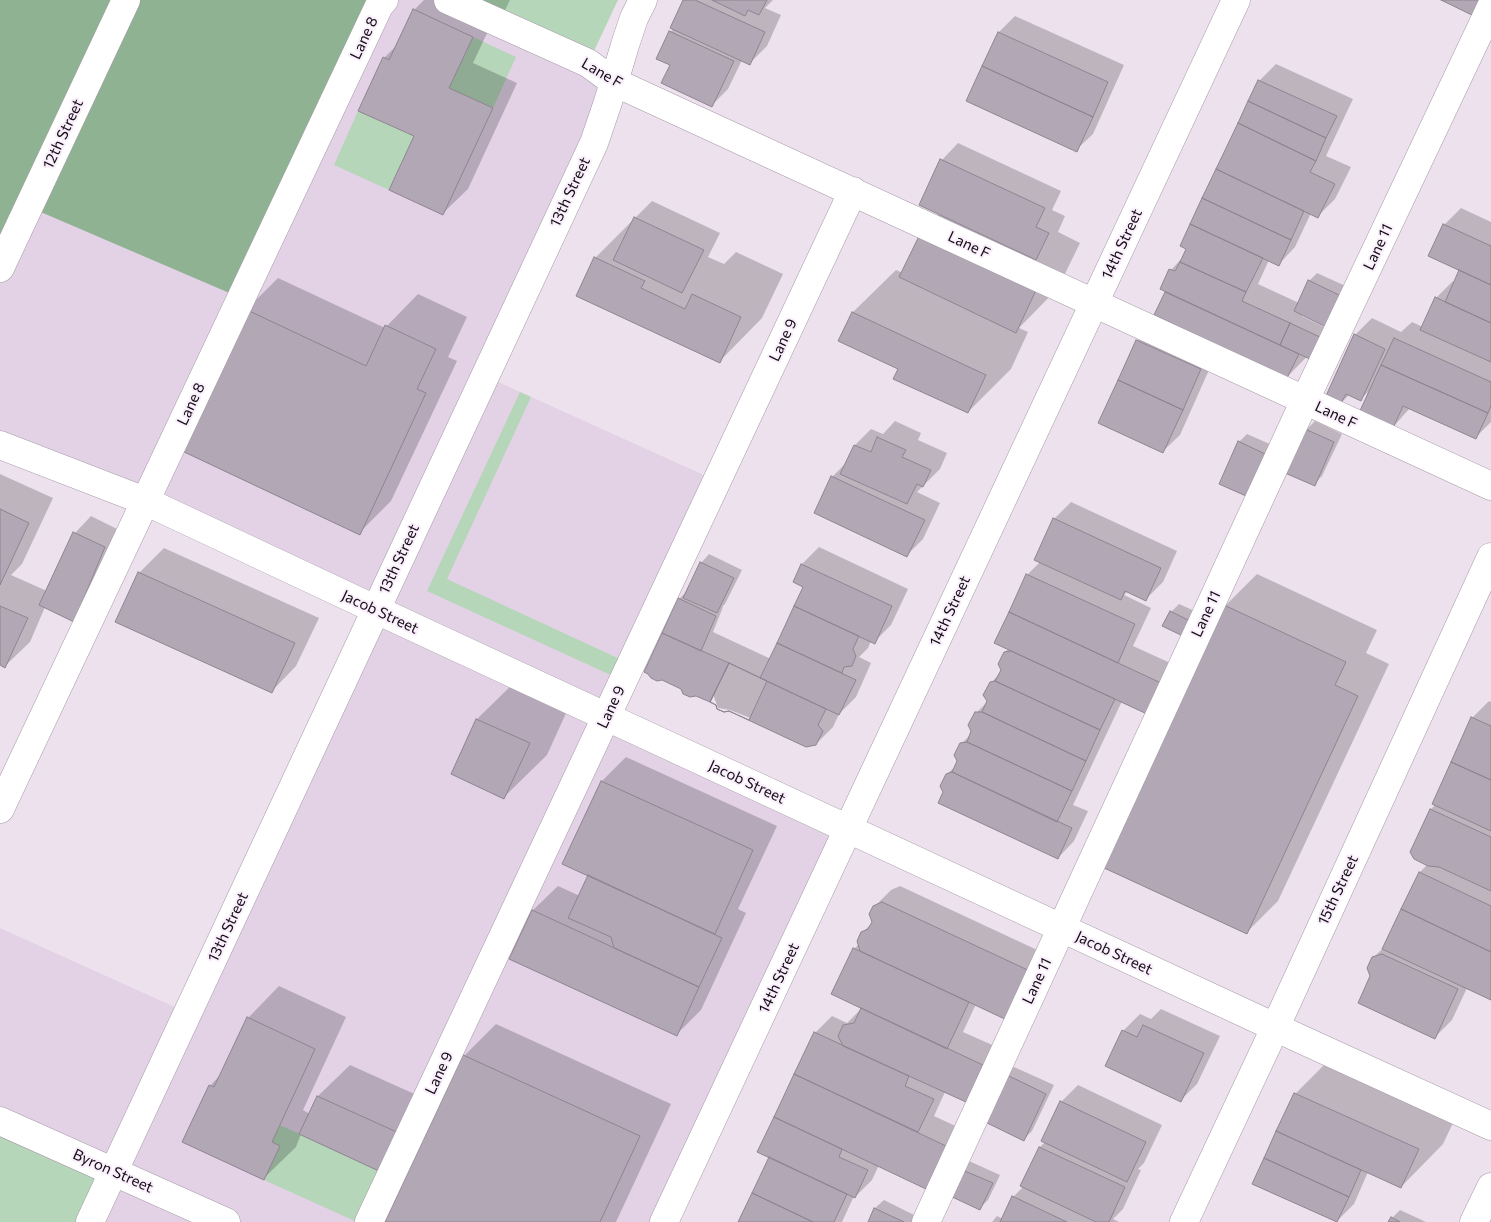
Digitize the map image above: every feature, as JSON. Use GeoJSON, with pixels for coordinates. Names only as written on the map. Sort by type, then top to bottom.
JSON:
{"type":"FeatureCollection","features":[{"type":"Feature","properties":{"kind":"street","name":"12th Street"},"geometry":{"type":"LineString","coordinates":[[0,268],[126,0]]}},
{"type":"Feature","properties":{"kind":"street","name":"Lane 8"},"geometry":{"type":"LineString","coordinates":[[0,810],[379,6],[384,0]]}},
{"type":"Feature","properties":{"kind":"street","name":"Lane F"},"geometry":{"type":"LineString","coordinates":[[448,0],[588,63],[614,82],[1491,486]]}},
{"type":"Feature","properties":{"kind":"street","name":"13th Street"},"geometry":{"type":"LineString","coordinates":[[90,1222],[594,142],[634,18],[643,0]]}},
{"type":"Feature","properties":{"kind":"street","name":"14th Street"},"geometry":{"type":"LineString","coordinates":[[664,1222],[1236,0]]}},
{"type":"Feature","properties":{"kind":"street","name":"Lane 11"},"geometry":{"type":"LineString","coordinates":[[926,1222],[1305,400],[1491,8]]}},
{"type":"Feature","properties":{"kind":"street","name":"Lane 9"},"geometry":{"type":"LineString","coordinates":[[370,1222],[852,191]]}},
{"type":"Feature","properties":{"kind":"street","name":"Jacob Street"},"geometry":{"type":"LineString","coordinates":[[0,445],[145,501],[1275,1028],[1491,1126]]}},
{"type":"Feature","properties":{"kind":"street","name":"15th Street"},"geometry":{"type":"LineString","coordinates":[[1184,1222],[1491,556]]}},
{"type":"Feature","properties":{"kind":"street","name":"Byron Street"},"geometry":{"type":"LineString","coordinates":[[0,1121],[226,1222]]}},
{"type":"Feature","properties":{"kind":"street"},"geometry":{"type":"LineString","coordinates":[[1474,1222],[1491,1187]]}},
{"type":"Feature","properties":{"kind":"shaded area"},"geometry":{"type":"Polygon","coordinates":[[[384,0],[448,0],[614,82],[485,376],[717,481],[606,717],[848,829],[664,1222],[0,1222],[0,928],[188,1013],[376,610],[0,445],[0,268],[29,207],[384,0]]]}},
{"type":"Feature","properties":{"kind":"green space"},"geometry":{"type":"Polygon","coordinates":[[[0,0],[384,0],[241,298],[29,207],[0,268],[0,0]]]}},
{"type":"Feature","properties":{"kind":"green space"},"geometry":{"type":"Polygon","coordinates":[[[448,0],[510,0],[499,23],[448,0]]]}},
{"type":"Feature","properties":{"kind":"green space"},"geometry":{"type":"Polygon","coordinates":[[[510,0],[618,0],[594,51],[504,11],[510,0]]]}},
{"type":"Feature","properties":{"kind":"green space"},"geometry":{"type":"Polygon","coordinates":[[[473,37],[516,57],[493,108],[449,88],[473,37]]]}},
{"type":"Feature","properties":{"kind":"green space"},"geometry":{"type":"Polygon","coordinates":[[[358,111],[414,136],[389,190],[334,165],[358,111]]]}},
{"type":"Feature","properties":{"kind":"green space"},"geometry":{"type":"Polygon","coordinates":[[[520,392],[531,397],[447,579],[622,660],[615,677],[427,591],[520,392]]]}},
{"type":"Feature","properties":{"kind":"green space"},"geometry":{"type":"Polygon","coordinates":[[[0,1121],[114,1172],[90,1222],[0,1222],[0,1121]]]}},
{"type":"Feature","properties":{"kind":"green space"},"geometry":{"type":"Polygon","coordinates":[[[280,1125],[381,1172],[357,1222],[264,1180],[279,1146],[272,1142],[280,1125]]]}},
{"type":"Feature","properties":{"kind":"building"},"geometry":{"type":"Polygon","coordinates":[[[683,0],[695,0],[765,32],[750,65],[670,28],[683,0]]]}},
{"type":"Feature","properties":{"kind":"building"},"geometry":{"type":"Polygon","coordinates":[[[712,0],[767,0],[759,15],[748,10],[745,16],[712,0]]]}},
{"type":"Feature","properties":{"kind":"building"},"geometry":{"type":"Polygon","coordinates":[[[1441,0],[1484,0],[1476,17],[1441,0]]]}},
{"type":"Feature","properties":{"kind":"building"},"geometry":{"type":"Polygon","coordinates":[[[413,9],[473,37],[449,88],[493,108],[443,215],[389,190],[414,136],[358,111],[383,57],[389,60],[413,9]]]}},
{"type":"Feature","properties":{"kind":"building"},"geometry":{"type":"Polygon","coordinates":[[[669,31],[734,61],[712,107],[661,83],[670,65],[656,59],[669,31]]]}},
{"type":"Feature","properties":{"kind":"building"},"geometry":{"type":"Polygon","coordinates":[[[998,32],[1108,82],[1093,117],[982,66],[998,32]]]}},
{"type":"Feature","properties":{"kind":"building"},"geometry":{"type":"Polygon","coordinates":[[[982,66],[1093,117],[1077,152],[966,101],[982,66]]]}},
{"type":"Feature","properties":{"kind":"building"},"geometry":{"type":"Polygon","coordinates":[[[1258,80],[1337,116],[1326,138],[1248,101],[1258,80]]]}},
{"type":"Feature","properties":{"kind":"building"},"geometry":{"type":"Polygon","coordinates":[[[1248,101],[1326,138],[1316,161],[1238,123],[1248,101]]]}},
{"type":"Feature","properties":{"kind":"building"},"geometry":{"type":"Polygon","coordinates":[[[1238,123],[1316,161],[1310,172],[1335,184],[1318,218],[1216,169],[1238,123]]]}},
{"type":"Feature","properties":{"kind":"building"},"geometry":{"type":"Polygon","coordinates":[[[940,159],[1045,208],[1036,227],[1049,233],[1036,260],[919,205],[940,159]]]}},
{"type":"Feature","properties":{"kind":"building"},"geometry":{"type":"Polygon","coordinates":[[[1216,169],[1304,211],[1291,240],[1202,198],[1216,169]]]}},
{"type":"Feature","properties":{"kind":"building"},"geometry":{"type":"Polygon","coordinates":[[[1202,198],[1291,240],[1279,266],[1190,224],[1202,198]]]}},
{"type":"Feature","properties":{"kind":"building"},"geometry":{"type":"Polygon","coordinates":[[[634,217],[704,250],[682,293],[613,260],[634,217]]]}},
{"type":"Feature","properties":{"kind":"building"},"geometry":{"type":"Polygon","coordinates":[[[1190,224],[1263,258],[1246,292],[1180,262],[1186,249],[1180,246],[1190,224]]]}},
{"type":"Feature","properties":{"kind":"building"},"geometry":{"type":"Polygon","coordinates":[[[1443,224],[1491,246],[1491,285],[1428,256],[1443,224]]]}},
{"type":"Feature","properties":{"kind":"building"},"geometry":{"type":"Polygon","coordinates":[[[922,230],[1038,286],[1016,333],[899,277],[922,230]]]}},
{"type":"Feature","properties":{"kind":"building"},"geometry":{"type":"Polygon","coordinates":[[[594,257],[645,281],[641,288],[685,309],[692,294],[741,317],[720,363],[576,296],[594,257]]]}},
{"type":"Feature","properties":{"kind":"building"},"geometry":{"type":"Polygon","coordinates":[[[1180,262],[1246,292],[1242,301],[1290,323],[1280,345],[1160,289],[1169,269],[1175,271],[1180,262]]]}},
{"type":"Feature","properties":{"kind":"building"},"geometry":{"type":"Polygon","coordinates":[[[1459,270],[1491,285],[1491,323],[1445,302],[1459,270]]]}},
{"type":"Feature","properties":{"kind":"building"},"geometry":{"type":"Polygon","coordinates":[[[1308,280],[1343,297],[1328,328],[1294,311],[1308,280]]]}},
{"type":"Feature","properties":{"kind":"building"},"geometry":{"type":"Polygon","coordinates":[[[1165,292],[1299,354],[1287,378],[1154,315],[1165,292]]]}},
{"type":"Feature","properties":{"kind":"building"},"geometry":{"type":"Polygon","coordinates":[[[1435,297],[1491,323],[1491,362],[1420,330],[1435,297]]]}},
{"type":"Feature","properties":{"kind":"building"},"geometry":{"type":"Polygon","coordinates":[[[245,309],[366,366],[385,325],[436,349],[417,389],[426,393],[360,535],[180,450],[245,309]]]}},
{"type":"Feature","properties":{"kind":"building"},"geometry":{"type":"Polygon","coordinates":[[[852,312],[986,375],[968,413],[893,379],[898,369],[838,341],[852,312]]]}},
{"type":"Feature","properties":{"kind":"building"},"geometry":{"type":"Polygon","coordinates":[[[1290,323],[1324,339],[1314,361],[1280,345],[1290,323]]]}},
{"type":"Feature","properties":{"kind":"building"},"geometry":{"type":"Polygon","coordinates":[[[1354,334],[1385,349],[1361,401],[1346,394],[1340,405],[1325,398],[1354,334]]]}},
{"type":"Feature","properties":{"kind":"building"},"geometry":{"type":"Polygon","coordinates":[[[1394,338],[1491,382],[1491,406],[1488,413],[1381,365],[1394,338]]]}},
{"type":"Feature","properties":{"kind":"building"},"geometry":{"type":"Polygon","coordinates":[[[1136,340],[1201,369],[1183,410],[1118,380],[1136,340]]]}},
{"type":"Feature","properties":{"kind":"building"},"geometry":{"type":"Polygon","coordinates":[[[1381,365],[1488,413],[1476,439],[1403,406],[1393,428],[1359,413],[1381,365]]]}},
{"type":"Feature","properties":{"kind":"building"},"geometry":{"type":"Polygon","coordinates":[[[1118,380],[1183,410],[1163,453],[1098,423],[1118,380]]]}},
{"type":"Feature","properties":{"kind":"building"},"geometry":{"type":"Polygon","coordinates":[[[1305,429],[1334,442],[1315,486],[1285,473],[1305,429]]]}},
{"type":"Feature","properties":{"kind":"building"},"geometry":{"type":"Polygon","coordinates":[[[877,437],[906,450],[902,457],[931,470],[923,487],[917,484],[907,504],[840,474],[854,445],[871,452],[877,437]]]}},
{"type":"Feature","properties":{"kind":"building"},"geometry":{"type":"Polygon","coordinates":[[[1238,441],[1265,454],[1246,496],[1219,484],[1238,441]]]}},
{"type":"Feature","properties":{"kind":"building"},"geometry":{"type":"Polygon","coordinates":[[[831,476],[925,520],[907,557],[814,513],[831,476]]]}},
{"type":"Feature","properties":{"kind":"building"},"geometry":{"type":"Polygon","coordinates":[[[0,509],[29,523],[0,585],[0,509]]]}},
{"type":"Feature","properties":{"kind":"building"},"geometry":{"type":"Polygon","coordinates":[[[1053,518],[1161,568],[1146,601],[1125,591],[1121,600],[1034,560],[1053,518]]]}},
{"type":"Feature","properties":{"kind":"building"},"geometry":{"type":"Polygon","coordinates":[[[73,532],[105,547],[74,622],[39,605],[73,532]]]}},
{"type":"Feature","properties":{"kind":"building"},"geometry":{"type":"Polygon","coordinates":[[[700,562],[734,578],[717,613],[683,598],[700,562]]]}},
{"type":"Feature","properties":{"kind":"building"},"geometry":{"type":"Polygon","coordinates":[[[801,564],[892,606],[875,644],[794,606],[803,587],[793,582],[801,564]]]}},
{"type":"Feature","properties":{"kind":"building"},"geometry":{"type":"Polygon","coordinates":[[[138,572],[295,643],[272,693],[115,622],[138,572]]]}},
{"type":"Feature","properties":{"kind":"building"},"geometry":{"type":"Polygon","coordinates":[[[1026,574],[1135,624],[1118,663],[1009,612],[1026,574]]]}},
{"type":"Feature","properties":{"kind":"building"},"geometry":{"type":"Polygon","coordinates":[[[678,598],[716,616],[701,651],[662,633],[678,598]]]}},
{"type":"Feature","properties":{"kind":"building"},"geometry":{"type":"Polygon","coordinates":[[[1224,605],[1346,662],[1335,685],[1358,696],[1247,934],[1102,867],[1224,605]]]}},
{"type":"Feature","properties":{"kind":"building"},"geometry":{"type":"Polygon","coordinates":[[[0,606],[28,618],[5,668],[0,665],[0,606]]]}},
{"type":"Feature","properties":{"kind":"building"},"geometry":{"type":"Polygon","coordinates":[[[794,606],[859,636],[853,649],[856,656],[852,666],[844,667],[842,673],[777,643],[794,606]]]}},
{"type":"Feature","properties":{"kind":"building"},"geometry":{"type":"Polygon","coordinates":[[[1170,611],[1190,621],[1183,636],[1162,626],[1170,611]]]}},
{"type":"Feature","properties":{"kind":"building"},"geometry":{"type":"Polygon","coordinates":[[[1009,612],[1161,683],[1147,714],[994,643],[1009,612]]]}},
{"type":"Feature","properties":{"kind":"building"},"geometry":{"type":"Polygon","coordinates":[[[662,633],[729,663],[710,702],[696,696],[690,697],[683,694],[681,689],[662,680],[657,681],[644,672],[662,633]]]}},
{"type":"Feature","properties":{"kind":"building"},"geometry":{"type":"Polygon","coordinates":[[[777,643],[856,680],[839,715],[760,678],[777,643]]]}},
{"type":"Feature","properties":{"kind":"building"},"geometry":{"type":"Polygon","coordinates":[[[1011,651],[1115,699],[1100,730],[995,681],[1001,670],[998,664],[1004,652],[1011,651]]]}},
{"type":"Feature","properties":{"kind":"building"},"geometry":{"type":"Polygon","coordinates":[[[729,663],[826,709],[818,725],[823,731],[816,745],[806,747],[729,711],[724,712],[717,709],[716,705],[710,702],[729,663]]]}},
{"type":"Feature","properties":{"kind":"building"},"geometry":{"type":"Polygon","coordinates":[[[729,663],[767,681],[749,720],[729,711],[724,712],[717,709],[716,705],[710,702],[729,663]]]}},
{"type":"Feature","properties":{"kind":"building"},"geometry":{"type":"Polygon","coordinates":[[[995,681],[1100,730],[1086,761],[982,712],[987,701],[983,695],[990,682],[995,681]]]}},
{"type":"Feature","properties":{"kind":"building"},"geometry":{"type":"Polygon","coordinates":[[[975,712],[982,712],[1086,761],[1072,791],[967,742],[971,731],[968,725],[975,712]]]}},
{"type":"Feature","properties":{"kind":"building"},"geometry":{"type":"Polygon","coordinates":[[[1471,717],[1491,726],[1491,780],[1451,762],[1471,717]]]}},
{"type":"Feature","properties":{"kind":"building"},"geometry":{"type":"Polygon","coordinates":[[[476,719],[530,743],[504,799],[451,774],[476,719]]]}},
{"type":"Feature","properties":{"kind":"building"},"geometry":{"type":"Polygon","coordinates":[[[967,742],[1072,791],[1057,822],[952,772],[957,761],[954,755],[960,743],[967,742]]]}},
{"type":"Feature","properties":{"kind":"building"},"geometry":{"type":"Polygon","coordinates":[[[1451,762],[1491,780],[1491,831],[1432,804],[1451,762]]]}},
{"type":"Feature","properties":{"kind":"building"},"geometry":{"type":"Polygon","coordinates":[[[952,772],[1072,828],[1058,859],[938,803],[943,792],[940,786],[946,774],[952,772]]]}},
{"type":"Feature","properties":{"kind":"building"},"geometry":{"type":"Polygon","coordinates":[[[601,781],[753,850],[715,934],[562,864],[601,781]]]}},
{"type":"Feature","properties":{"kind":"building"},"geometry":{"type":"Polygon","coordinates":[[[1430,809],[1491,837],[1491,891],[1439,867],[1428,866],[1414,859],[1410,852],[1430,809]]]}},
{"type":"Feature","properties":{"kind":"building"},"geometry":{"type":"Polygon","coordinates":[[[1419,872],[1491,906],[1491,952],[1401,909],[1419,872]]]}},
{"type":"Feature","properties":{"kind":"building"},"geometry":{"type":"Polygon","coordinates":[[[588,875],[722,938],[699,987],[614,948],[611,937],[568,918],[588,875]]]}},
{"type":"Feature","properties":{"kind":"building"},"geometry":{"type":"Polygon","coordinates":[[[882,902],[1032,972],[1009,1021],[860,951],[857,941],[861,932],[868,929],[872,922],[869,914],[873,906],[882,902]]]}},
{"type":"Feature","properties":{"kind":"building"},"geometry":{"type":"Polygon","coordinates":[[[1401,909],[1491,952],[1491,1000],[1382,949],[1401,909]]]}},
{"type":"Feature","properties":{"kind":"building"},"geometry":{"type":"Polygon","coordinates":[[[532,910],[699,987],[677,1036],[509,959],[532,910]]]}},
{"type":"Feature","properties":{"kind":"building"},"geometry":{"type":"Polygon","coordinates":[[[853,948],[969,1002],[947,1049],[831,994],[853,948]]]}},
{"type":"Feature","properties":{"kind":"building"},"geometry":{"type":"Polygon","coordinates":[[[1382,954],[1458,989],[1435,1039],[1358,1003],[1370,976],[1367,968],[1372,957],[1382,954]]]}},
{"type":"Feature","properties":{"kind":"building"},"geometry":{"type":"Polygon","coordinates":[[[861,1008],[983,1065],[966,1102],[843,1046],[838,1036],[843,1025],[854,1023],[861,1008]]]}},
{"type":"Feature","properties":{"kind":"building"},"geometry":{"type":"Polygon","coordinates":[[[247,1017],[315,1049],[272,1142],[280,1146],[264,1180],[182,1142],[209,1085],[214,1087],[247,1017]]]}},
{"type":"Feature","properties":{"kind":"building"},"geometry":{"type":"Polygon","coordinates":[[[1143,1025],[1204,1053],[1181,1102],[1105,1066],[1122,1030],[1137,1037],[1143,1025]]]}},
{"type":"Feature","properties":{"kind":"building"},"geometry":{"type":"Polygon","coordinates":[[[814,1032],[909,1076],[905,1086],[934,1099],[918,1132],[794,1074],[814,1032]]]}},
{"type":"Feature","properties":{"kind":"building"},"geometry":{"type":"Polygon","coordinates":[[[463,1055],[640,1136],[600,1222],[385,1222],[463,1055]]]}},
{"type":"Feature","properties":{"kind":"building"},"geometry":{"type":"Polygon","coordinates":[[[794,1074],[946,1146],[926,1189],[774,1117],[794,1074]]]}},
{"type":"Feature","properties":{"kind":"building"},"geometry":{"type":"Polygon","coordinates":[[[1005,1074],[1046,1094],[1024,1141],[983,1121],[1005,1074]]]}},
{"type":"Feature","properties":{"kind":"building"},"geometry":{"type":"Polygon","coordinates":[[[1294,1093],[1419,1149],[1401,1188],[1276,1131],[1294,1093]]]}},
{"type":"Feature","properties":{"kind":"building"},"geometry":{"type":"Polygon","coordinates":[[[317,1096],[399,1133],[381,1172],[299,1134],[317,1096]]]}},
{"type":"Feature","properties":{"kind":"building"},"geometry":{"type":"Polygon","coordinates":[[[1060,1101],[1146,1142],[1127,1182],[1041,1141],[1060,1101]]]}},
{"type":"Feature","properties":{"kind":"building"},"geometry":{"type":"Polygon","coordinates":[[[774,1117],[842,1149],[839,1157],[868,1170],[855,1198],[757,1152],[774,1117]]]}},
{"type":"Feature","properties":{"kind":"building"},"geometry":{"type":"Polygon","coordinates":[[[1276,1131],[1361,1170],[1349,1197],[1264,1158],[1276,1131]]]}},
{"type":"Feature","properties":{"kind":"building"},"geometry":{"type":"Polygon","coordinates":[[[1039,1147],[1125,1187],[1109,1222],[1096,1222],[1020,1186],[1039,1147]]]}},
{"type":"Feature","properties":{"kind":"building"},"geometry":{"type":"Polygon","coordinates":[[[769,1157],[847,1194],[834,1222],[813,1222],[752,1193],[769,1157]]]}},
{"type":"Feature","properties":{"kind":"building"},"geometry":{"type":"Polygon","coordinates":[[[1264,1158],[1349,1197],[1337,1222],[1252,1184],[1264,1158]]]}},
{"type":"Feature","properties":{"kind":"building"},"geometry":{"type":"Polygon","coordinates":[[[960,1169],[993,1183],[980,1210],[948,1195],[960,1169]]]}},
{"type":"Feature","properties":{"kind":"building"},"geometry":{"type":"Polygon","coordinates":[[[752,1193],[813,1222],[738,1222],[752,1193]]]}},
{"type":"Feature","properties":{"kind":"building"},"geometry":{"type":"Polygon","coordinates":[[[1012,1196],[1067,1222],[1000,1222],[1012,1196]]]}},
{"type":"Feature","properties":{"kind":"building"},"geometry":{"type":"Polygon","coordinates":[[[874,1208],[904,1222],[868,1222],[874,1208]]]}},
{"type":"Feature","properties":{"kind":"building"},"geometry":{"type":"Polygon","coordinates":[[[1391,1217],[1400,1222],[1388,1222],[1391,1217]]]}}]}
